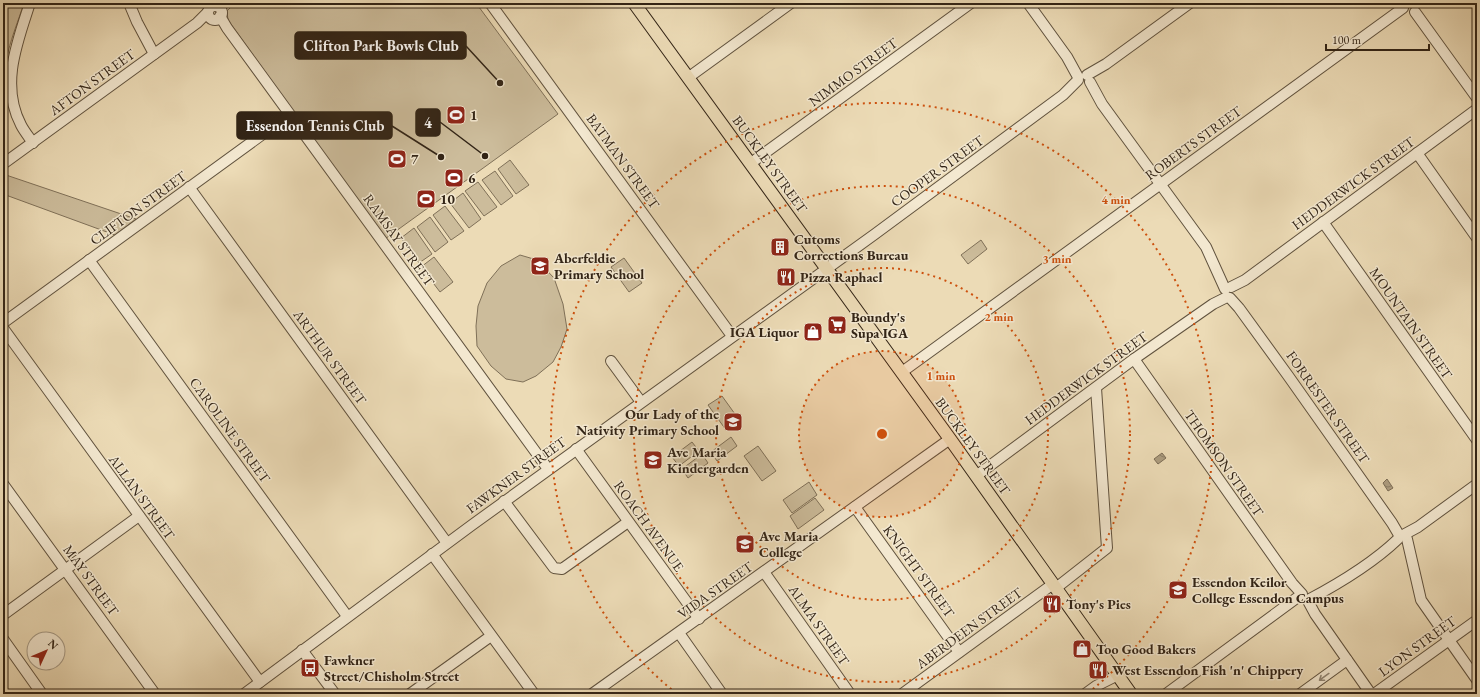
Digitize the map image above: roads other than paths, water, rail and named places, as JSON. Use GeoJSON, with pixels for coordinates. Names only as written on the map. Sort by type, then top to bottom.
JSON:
{"type":"FeatureCollection","features":[{"type":"Feature","properties":{"kind":"main road","name":"BUCKLEY STREET"},"geometry":{"type":"LineString","coordinates":[[634,3],[902,372],[1131,694]]}},
{"type":"Feature","properties":{"kind":"street"},"geometry":{"type":"LineString","coordinates":[[30,3],[12,58],[9,84],[17,117],[33,143]]}},
{"type":"Feature","properties":{"kind":"street"},"geometry":{"type":"LineString","coordinates":[[130,3],[137,22],[154,54]]}},
{"type":"Feature","properties":{"kind":"street","name":"BATMAN STREET"},"geometry":{"type":"LineString","coordinates":[[490,3],[732,336]]}},
{"type":"Feature","properties":{"kind":"street"},"geometry":{"type":"LineString","coordinates":[[689,77],[791,3]]}},
{"type":"Feature","properties":{"kind":"street","name":"NIMMO STREET"},"geometry":{"type":"LineString","coordinates":[[751,163],[971,3]]}},
{"type":"Feature","properties":{"kind":"street","name":"FORRESTER STREET"},"geometry":{"type":"LineString","coordinates":[[1028,3],[1206,247],[1239,308],[1403,538],[1410,552],[1421,600],[1477,680]]}},
{"type":"Feature","properties":{"kind":"street","name":"COOPER STREET"},"geometry":{"type":"LineString","coordinates":[[826,268],[875,234],[1190,3]]}},
{"type":"Feature","properties":{"kind":"street"},"geometry":{"type":"LineString","coordinates":[[1403,5],[1407,12],[1417,7],[1477,98]]}},
{"type":"Feature","properties":{"kind":"street","name":"ROBERTS STREET"},"geometry":{"type":"LineString","coordinates":[[902,372],[1403,5]]}},
{"type":"Feature","properties":{"kind":"street","name":"AFTON STREET"},"geometry":{"type":"LineString","coordinates":[[3,164],[154,54],[218,11]]}},
{"type":"Feature","properties":{"kind":"street","name":"RAMSAY STREET"},"geometry":{"type":"LineString","coordinates":[[218,11],[227,28],[289,115],[548,469]]}},
{"type":"Feature","properties":{"kind":"street","name":"HEDDERWICK STREET"},"geometry":{"type":"LineString","coordinates":[[976,476],[1134,359],[1213,304],[1477,109]]}},
{"type":"Feature","properties":{"kind":"street","name":"CLIFTON STREET"},"geometry":{"type":"LineString","coordinates":[[3,323],[289,115]]}},
{"type":"Feature","properties":{"kind":"street"},"geometry":{"type":"LineString","coordinates":[[1417,153],[1477,238]]}},
{"type":"Feature","properties":{"kind":"street","name":"ARTHUR STREET"},"geometry":{"type":"LineString","coordinates":[[189,187],[447,543]]}},
{"type":"Feature","properties":{"kind":"street","name":"MOUNTAIN STREET"},"geometry":{"type":"LineString","coordinates":[[1323,222],[1477,440]]}},
{"type":"Feature","properties":{"kind":"street","name":"CAROLINE STREET"},"geometry":{"type":"LineString","coordinates":[[89,260],[347,616]]}},
{"type":"Feature","properties":{"kind":"street","name":"FAWKNER STREET"},"geometry":{"type":"LineString","coordinates":[[244,694],[347,616],[504,501],[826,268]]}},
{"type":"Feature","properties":{"kind":"street","name":"ALLAN STREET"},"geometry":{"type":"LineString","coordinates":[[3,328],[260,682]]}},
{"type":"Feature","properties":{"kind":"street","name":"THOMSON STREET"},"geometry":{"type":"LineString","coordinates":[[1134,359],[1303,599],[1372,694]]}},
{"type":"Feature","properties":{"kind":"street"},"geometry":{"type":"LineString","coordinates":[[611,361],[641,402]]}},
{"type":"Feature","properties":{"kind":"street","name":"ABERDEEN STREET"},"geometry":{"type":"LineString","coordinates":[[902,694],[1107,548],[1096,388]]}},
{"type":"Feature","properties":{"kind":"street","name":"VIDA STREET"},"geometry":{"type":"LineString","coordinates":[[593,694],[950,439]]}},
{"type":"Feature","properties":{"kind":"street","name":"ROACH AVENUE"},"geometry":{"type":"LineString","coordinates":[[576,449],[699,619]]}},
{"type":"Feature","properties":{"kind":"street","name":"MAY STREET"},"geometry":{"type":"LineString","coordinates":[[3,484],[155,694]]}},
{"type":"Feature","properties":{"kind":"street"},"geometry":{"type":"LineString","coordinates":[[1166,694],[1287,606],[1324,591],[1345,580],[1477,484]]}},
{"type":"Feature","properties":{"kind":"street"},"geometry":{"type":"LineString","coordinates":[[504,501],[554,568],[562,570],[628,522]]}},
{"type":"Feature","properties":{"kind":"street","name":"KNIGHT STREET"},"geometry":{"type":"LineString","coordinates":[[855,507],[959,652]]}},
{"type":"Feature","properties":{"kind":"street"},"geometry":{"type":"LineString","coordinates":[[3,615],[139,516]]}},
{"type":"Feature","properties":{"kind":"street"},"geometry":{"type":"LineString","coordinates":[[432,554],[534,694]]}},
{"type":"Feature","properties":{"kind":"street","name":"ALMA STREET"},"geometry":{"type":"LineString","coordinates":[[764,572],[850,694]]}},
{"type":"Feature","properties":{"kind":"street","name":"LYON STREET"},"geometry":{"type":"LineString","coordinates":[[1372,694],[1477,620]]}},
{"type":"Feature","properties":{"kind":"street"},"geometry":{"type":"LineString","coordinates":[[679,633],[722,694]]}},
{"type":"Feature","properties":{"kind":"street"},"geometry":{"type":"LineString","coordinates":[[410,694],[491,636]]}},
{"type":"Feature","properties":{"kind":"street"},"geometry":{"type":"LineString","coordinates":[[3,639],[42,694]]}},
{"type":"Feature","properties":{"kind":"street"},"geometry":{"type":"LineString","coordinates":[[302,650],[335,694]]}},
{"type":"Feature","properties":{"kind":"street"},"geometry":{"type":"LineString","coordinates":[[1300,694],[1347,660]]}},
{"type":"Feature","properties":{"kind":"street"},"geometry":{"type":"LineString","coordinates":[[1084,694],[1115,672]]}},
{"type":"Feature","properties":{"kind":"water"},"geometry":{"type":"Polygon","coordinates":[[[1162,453],[1166,458],[1158,464],[1154,459],[1162,453]]]}},
{"type":"Feature","properties":{"kind":"water"},"geometry":{"type":"Polygon","coordinates":[[[1387,479],[1393,488],[1388,491],[1383,483],[1387,479]]]}},
{"type":"Feature","properties":{"kind":"place","name":"Clifton Park Bowls Club"},"geometry":{"type":"Point","coordinates":[500,83]}},
{"type":"Feature","properties":{"kind":"place","name":"1"},"geometry":{"type":"Point","coordinates":[456,115]}},
{"type":"Feature","properties":{"kind":"place","name":"4"},"geometry":{"type":"Point","coordinates":[485,156]}},
{"type":"Feature","properties":{"kind":"place","name":"Essendon Tennis Club"},"geometry":{"type":"Point","coordinates":[441,157]}},
{"type":"Feature","properties":{"kind":"place","name":"7"},"geometry":{"type":"Point","coordinates":[397,159]}},
{"type":"Feature","properties":{"kind":"place","name":"6"},"geometry":{"type":"Point","coordinates":[454,178]}},
{"type":"Feature","properties":{"kind":"place","name":"10"},"geometry":{"type":"Point","coordinates":[426,199]}},
{"type":"Feature","properties":{"kind":"place","name":"Cutoms Corrections Bureau"},"geometry":{"type":"Point","coordinates":[780,247]}},
{"type":"Feature","properties":{"kind":"place","name":"Aberfeldie Primary School"},"geometry":{"type":"Point","coordinates":[540,266]}},
{"type":"Feature","properties":{"kind":"place","name":"Pizza Raphael"},"geometry":{"type":"Point","coordinates":[786,277]}},
{"type":"Feature","properties":{"kind":"place","name":"Boundy's Supa IGA"},"geometry":{"type":"Point","coordinates":[837,325]}},
{"type":"Feature","properties":{"kind":"place","name":"IGA Liquor"},"geometry":{"type":"Point","coordinates":[813,332]}},
{"type":"Feature","properties":{"kind":"place","name":"Our Lady of the Nativity Primary School"},"geometry":{"type":"Point","coordinates":[733,422]}},
{"type":"Feature","properties":{"kind":"place","name":"Ave Maria Kindergarden"},"geometry":{"type":"Point","coordinates":[653,460]}},
{"type":"Feature","properties":{"kind":"place","name":"Ave Maria College"},"geometry":{"type":"Point","coordinates":[745,544]}},
{"type":"Feature","properties":{"kind":"place","name":"Essendon Keilor College Essendon Campus"},"geometry":{"type":"Point","coordinates":[1178,590]}},
{"type":"Feature","properties":{"kind":"place","name":"Tony's Pies"},"geometry":{"type":"Point","coordinates":[1052,604]}},
{"type":"Feature","properties":{"kind":"place","name":"Too Good Bakers"},"geometry":{"type":"Point","coordinates":[1082,649]}},
{"type":"Feature","properties":{"kind":"place","name":"Fawkner Street/Chisholm Street"},"geometry":{"type":"Point","coordinates":[310,668]}},
{"type":"Feature","properties":{"kind":"place","name":"West Essendon Fish 'n' Chippery"},"geometry":{"type":"Point","coordinates":[1098,670]}}]}
